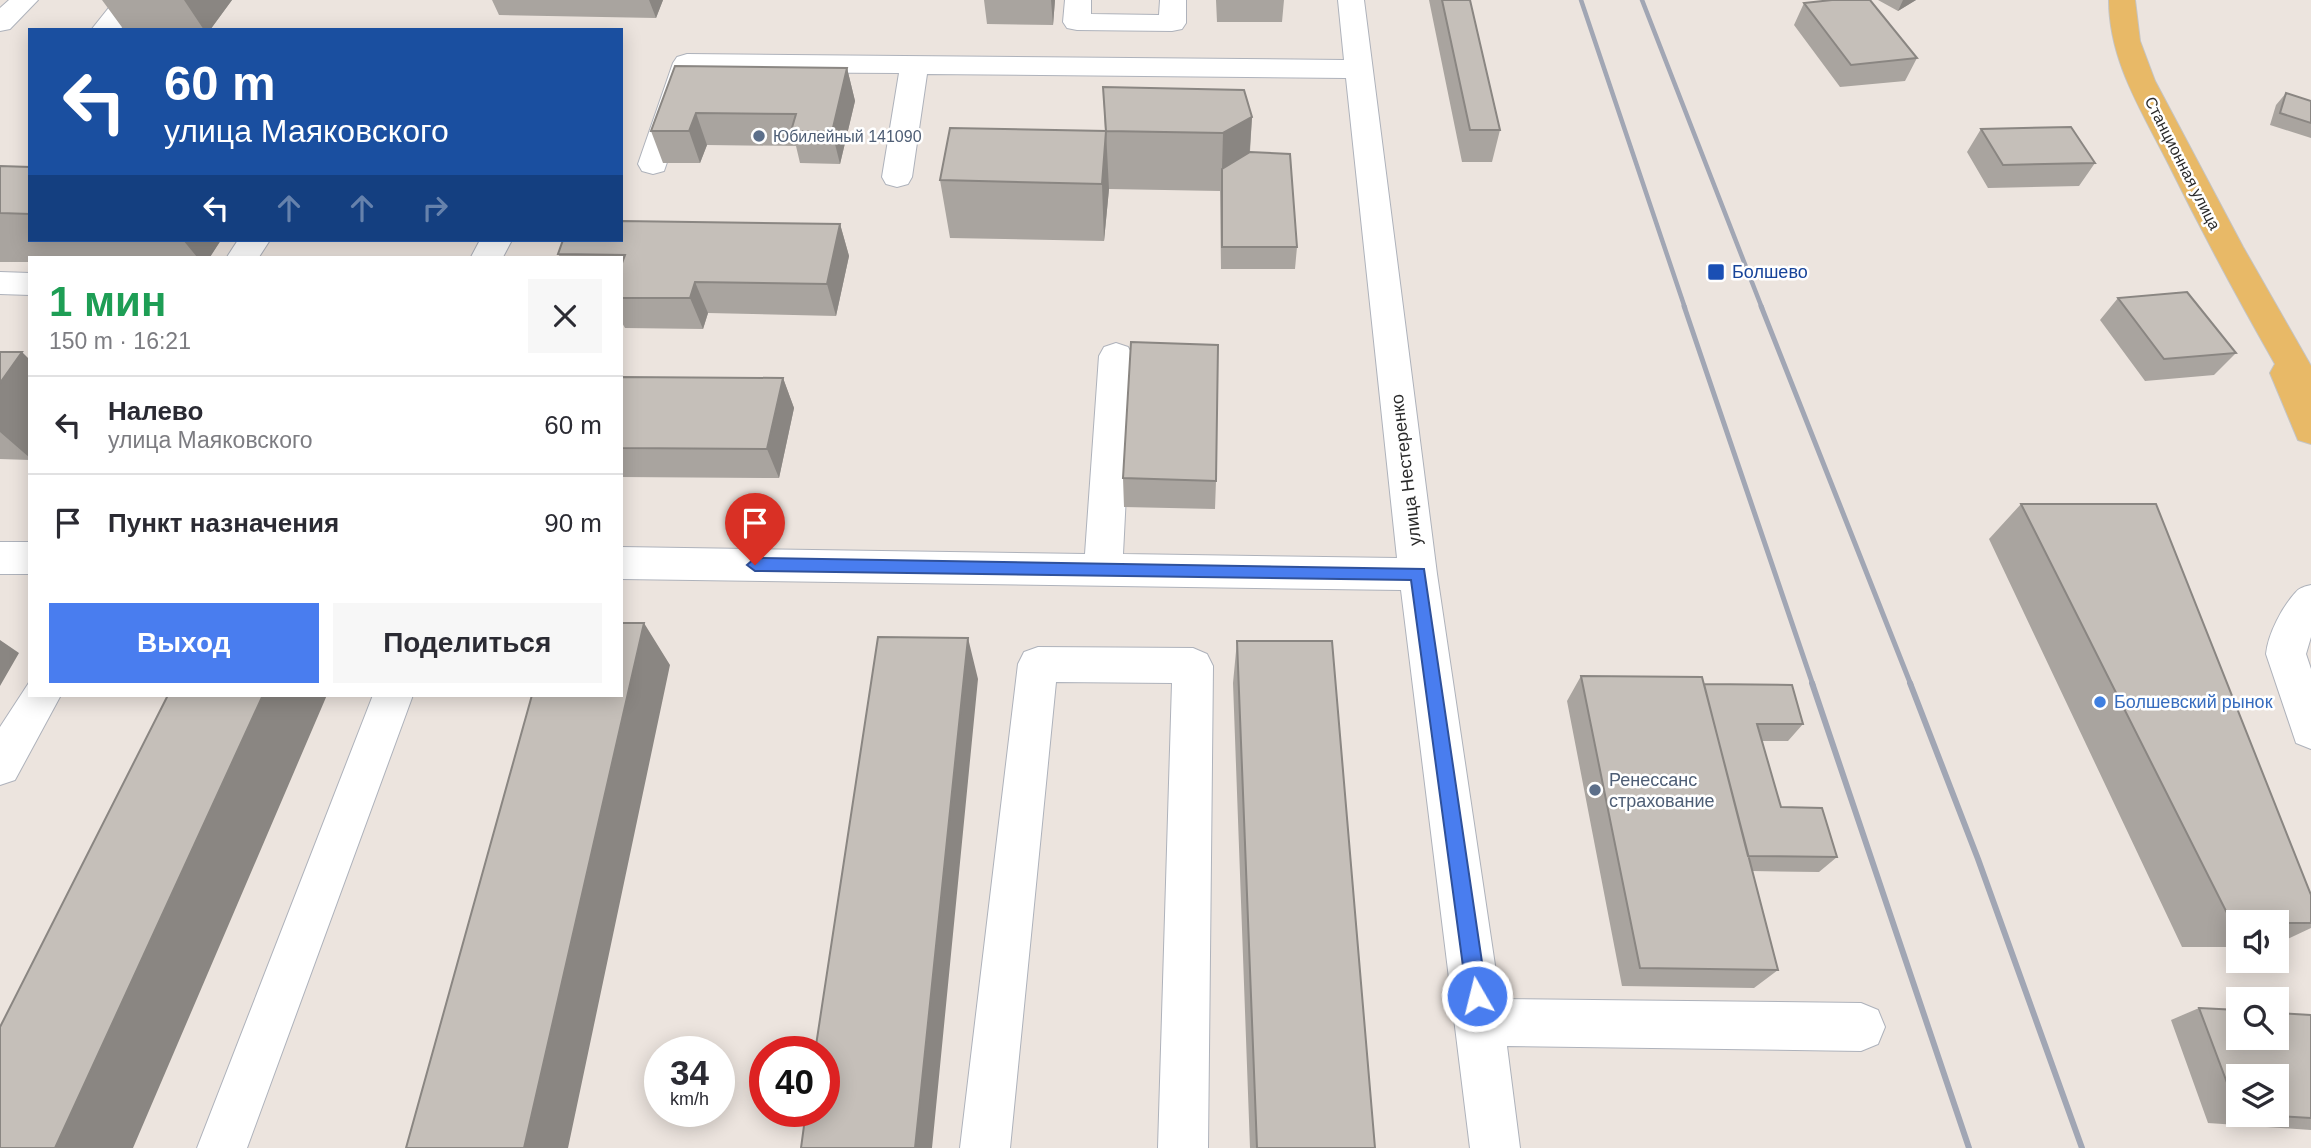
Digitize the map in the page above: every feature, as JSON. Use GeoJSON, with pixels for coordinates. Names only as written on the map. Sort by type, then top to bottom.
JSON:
{"type":"FeatureCollection","features":[{"type":"Feature","properties":{"kind":"main road","name":"Станционная улица"},"geometry":{"type":"LineString","coordinates":[[2122,0],[2121,16],[2126,44],[2140,76],[2264,320]]}},
{"type":"Feature","properties":{"kind":"main road"},"geometry":{"type":"LineString","coordinates":[[2264,320],[2311,395]]}},
{"type":"Feature","properties":{"kind":"main road"},"geometry":{"type":"LineString","coordinates":[[2264,320],[2311,430]]}},
{"type":"Feature","properties":{"kind":"street"},"geometry":{"type":"LineString","coordinates":[[0,23],[25,0]]}},
{"type":"Feature","properties":{"kind":"street"},"geometry":{"type":"LineString","coordinates":[[107,28],[129,0]]}},
{"type":"Feature","properties":{"kind":"street"},"geometry":{"type":"LineString","coordinates":[[1078,0],[1077,22],[1172,23],[1173,0]]}},
{"type":"Feature","properties":{"kind":"street","name":"улица Нестеренко"},"geometry":{"type":"LineString","coordinates":[[1351,0],[1419,574],[1495,1148]]}},
{"type":"Feature","properties":{"kind":"street"},"geometry":{"type":"LineString","coordinates":[[653,164],[687,64],[1360,69]]}},
{"type":"Feature","properties":{"kind":"street"},"geometry":{"type":"LineString","coordinates":[[897,177],[914,66]]}},
{"type":"Feature","properties":{"kind":"street"},"geometry":{"type":"LineString","coordinates":[[0,283],[28,284]]}},
{"type":"Feature","properties":{"kind":"street"},"geometry":{"type":"LineString","coordinates":[[1103,570],[1116,356]]}},
{"type":"Feature","properties":{"kind":"street"},"geometry":{"type":"LineString","coordinates":[[0,558],[28,558]]}},
{"type":"Feature","properties":{"kind":"street"},"geometry":{"type":"LineString","coordinates":[[623,563],[1419,574]]}},
{"type":"Feature","properties":{"kind":"street"},"geometry":{"type":"LineString","coordinates":[[2311,601],[2287,642],[2286,654],[2301,657],[2311,730]]}},
{"type":"Feature","properties":{"kind":"street"},"geometry":{"type":"LineString","coordinates":[[985,1148],[1038,664],[1193,666],[1183,1148]]}},
{"type":"Feature","properties":{"kind":"street"},"geometry":{"type":"LineString","coordinates":[[0,766],[40,697]]}},
{"type":"Feature","properties":{"kind":"street"},"geometry":{"type":"LineString","coordinates":[[222,1148],[392,697]]}},
{"type":"Feature","properties":{"kind":"street"},"geometry":{"type":"LineString","coordinates":[[1480,1022],[1860,1027]]}},
{"type":"Feature","properties":{"kind":"building"},"geometry":{"type":"Polygon","coordinates":[[[1442,0],[1470,0],[1500,130],[1470,130],[1442,0]]]}},
{"type":"Feature","properties":{"kind":"building"},"geometry":{"type":"Polygon","coordinates":[[[1870,0],[1917,58],[1851,65],[1804,3],[1870,0]]]}},
{"type":"Feature","properties":{"kind":"building"},"geometry":{"type":"Polygon","coordinates":[[[675,66],[847,68],[832,132],[791,131],[796,114],[696,113],[689,131],[651,131],[675,66]]]}},
{"type":"Feature","properties":{"kind":"building"},"geometry":{"type":"Polygon","coordinates":[[[1103,87],[1244,90],[1252,117],[1223,133],[1106,131],[1103,87]]]}},
{"type":"Feature","properties":{"kind":"building"},"geometry":{"type":"Polygon","coordinates":[[[2286,93],[2311,101],[2311,123],[2280,113],[2286,93]]]}},
{"type":"Feature","properties":{"kind":"building"},"geometry":{"type":"Polygon","coordinates":[[[2071,127],[2095,163],[2003,165],[1981,129],[2071,127]]]}},
{"type":"Feature","properties":{"kind":"building"},"geometry":{"type":"Polygon","coordinates":[[[950,128],[1106,131],[1102,184],[940,180],[950,128]]]}},
{"type":"Feature","properties":{"kind":"building"},"geometry":{"type":"Polygon","coordinates":[[[1250,152],[1290,154],[1297,247],[1222,247],[1222,169],[1250,152]]]}},
{"type":"Feature","properties":{"kind":"building"},"geometry":{"type":"Polygon","coordinates":[[[0,166],[28,167],[28,214],[0,213],[0,166]]]}},
{"type":"Feature","properties":{"kind":"building"},"geometry":{"type":"Polygon","coordinates":[[[623,221],[840,224],[827,284],[695,282],[690,298],[623,298],[625,255],[558,254],[562,242],[623,242],[623,221]]]}},
{"type":"Feature","properties":{"kind":"building"},"geometry":{"type":"Polygon","coordinates":[[[2187,292],[2236,353],[2164,359],[2118,298],[2187,292]]]}},
{"type":"Feature","properties":{"kind":"building"},"geometry":{"type":"Polygon","coordinates":[[[1131,342],[1218,345],[1216,481],[1123,478],[1131,342]]]}},
{"type":"Feature","properties":{"kind":"building"},"geometry":{"type":"Polygon","coordinates":[[[0,352],[22,352],[0,383],[0,352]]]}},
{"type":"Feature","properties":{"kind":"building"},"geometry":{"type":"Polygon","coordinates":[[[623,377],[783,378],[767,449],[623,448],[623,377]]]}},
{"type":"Feature","properties":{"kind":"building"},"geometry":{"type":"Polygon","coordinates":[[[2021,504],[2156,504],[2311,895],[2311,923],[2289,923],[2289,910],[2226,911],[2021,504]]]}},
{"type":"Feature","properties":{"kind":"building"},"geometry":{"type":"Polygon","coordinates":[[[623,623],[644,623],[524,1148],[406,1148],[531,697],[623,697],[623,623]]]}},
{"type":"Feature","properties":{"kind":"building"},"geometry":{"type":"Polygon","coordinates":[[[878,637],[968,638],[915,1148],[801,1148],[804,1127],[840,1127],[840,1036],[817,1036],[878,637]]]}},
{"type":"Feature","properties":{"kind":"building"},"geometry":{"type":"Polygon","coordinates":[[[1237,641],[1332,641],[1375,1148],[1257,1148],[1237,641]]]}},
{"type":"Feature","properties":{"kind":"building"},"geometry":{"type":"Polygon","coordinates":[[[1581,676],[1702,677],[1778,970],[1640,968],[1581,676]]]}},
{"type":"Feature","properties":{"kind":"building"},"geometry":{"type":"Polygon","coordinates":[[[1704,684],[1792,685],[1803,724],[1757,724],[1781,807],[1822,808],[1837,857],[1748,856],[1704,684]]]}},
{"type":"Feature","properties":{"kind":"building"},"geometry":{"type":"Polygon","coordinates":[[[167,697],[262,697],[55,1148],[0,1148],[0,1027],[167,697]]]}},
{"type":"Feature","properties":{"kind":"building"},"geometry":{"type":"Polygon","coordinates":[[[2199,1008],[2226,1009],[2226,1050],[2289,1050],[2289,1014],[2311,1015],[2311,1118],[2289,1117],[2289,1064],[2226,1064],[2226,1080],[2199,1008]]]}},
{"type":"Feature","properties":{"kind":"railway"},"geometry":{"type":"LineString","coordinates":[[1581,0],[1685,308]]}},
{"type":"Feature","properties":{"kind":"railway"},"geometry":{"type":"LineString","coordinates":[[1642,0],[1762,308]]}},
{"type":"Feature","properties":{"kind":"railway"},"geometry":{"type":"LineString","coordinates":[[1684,306],[1813,685]]}},
{"type":"Feature","properties":{"kind":"railway"},"geometry":{"type":"LineString","coordinates":[[1761,306],[1911,685]]}},
{"type":"Feature","properties":{"kind":"railway"},"geometry":{"type":"LineString","coordinates":[[1812,683],[1969,1148]]}},
{"type":"Feature","properties":{"kind":"railway"},"geometry":{"type":"LineString","coordinates":[[1910,683],[1978,859],[2082,1148]]}},
{"type":"Feature","properties":{"kind":"place","name":"Юбилейный 141090"},"geometry":{"type":"Point","coordinates":[759,136]}},
{"type":"Feature","properties":{"kind":"place","name":"Болшево"},"geometry":{"type":"Point","coordinates":[1716,272]}},
{"type":"Feature","properties":{"kind":"place","name":"Болшевский рынок"},"geometry":{"type":"Point","coordinates":[2100,702]}},
{"type":"Feature","properties":{"kind":"place","name":"Ренессанс страхование"},"geometry":{"type":"Point","coordinates":[1595,790]}},
{"type":"Feature","properties":{"kind":"route"},"geometry":{"type":"LineString","coordinates":[[755,565],[1419,574],[1477,996]]}}]}
